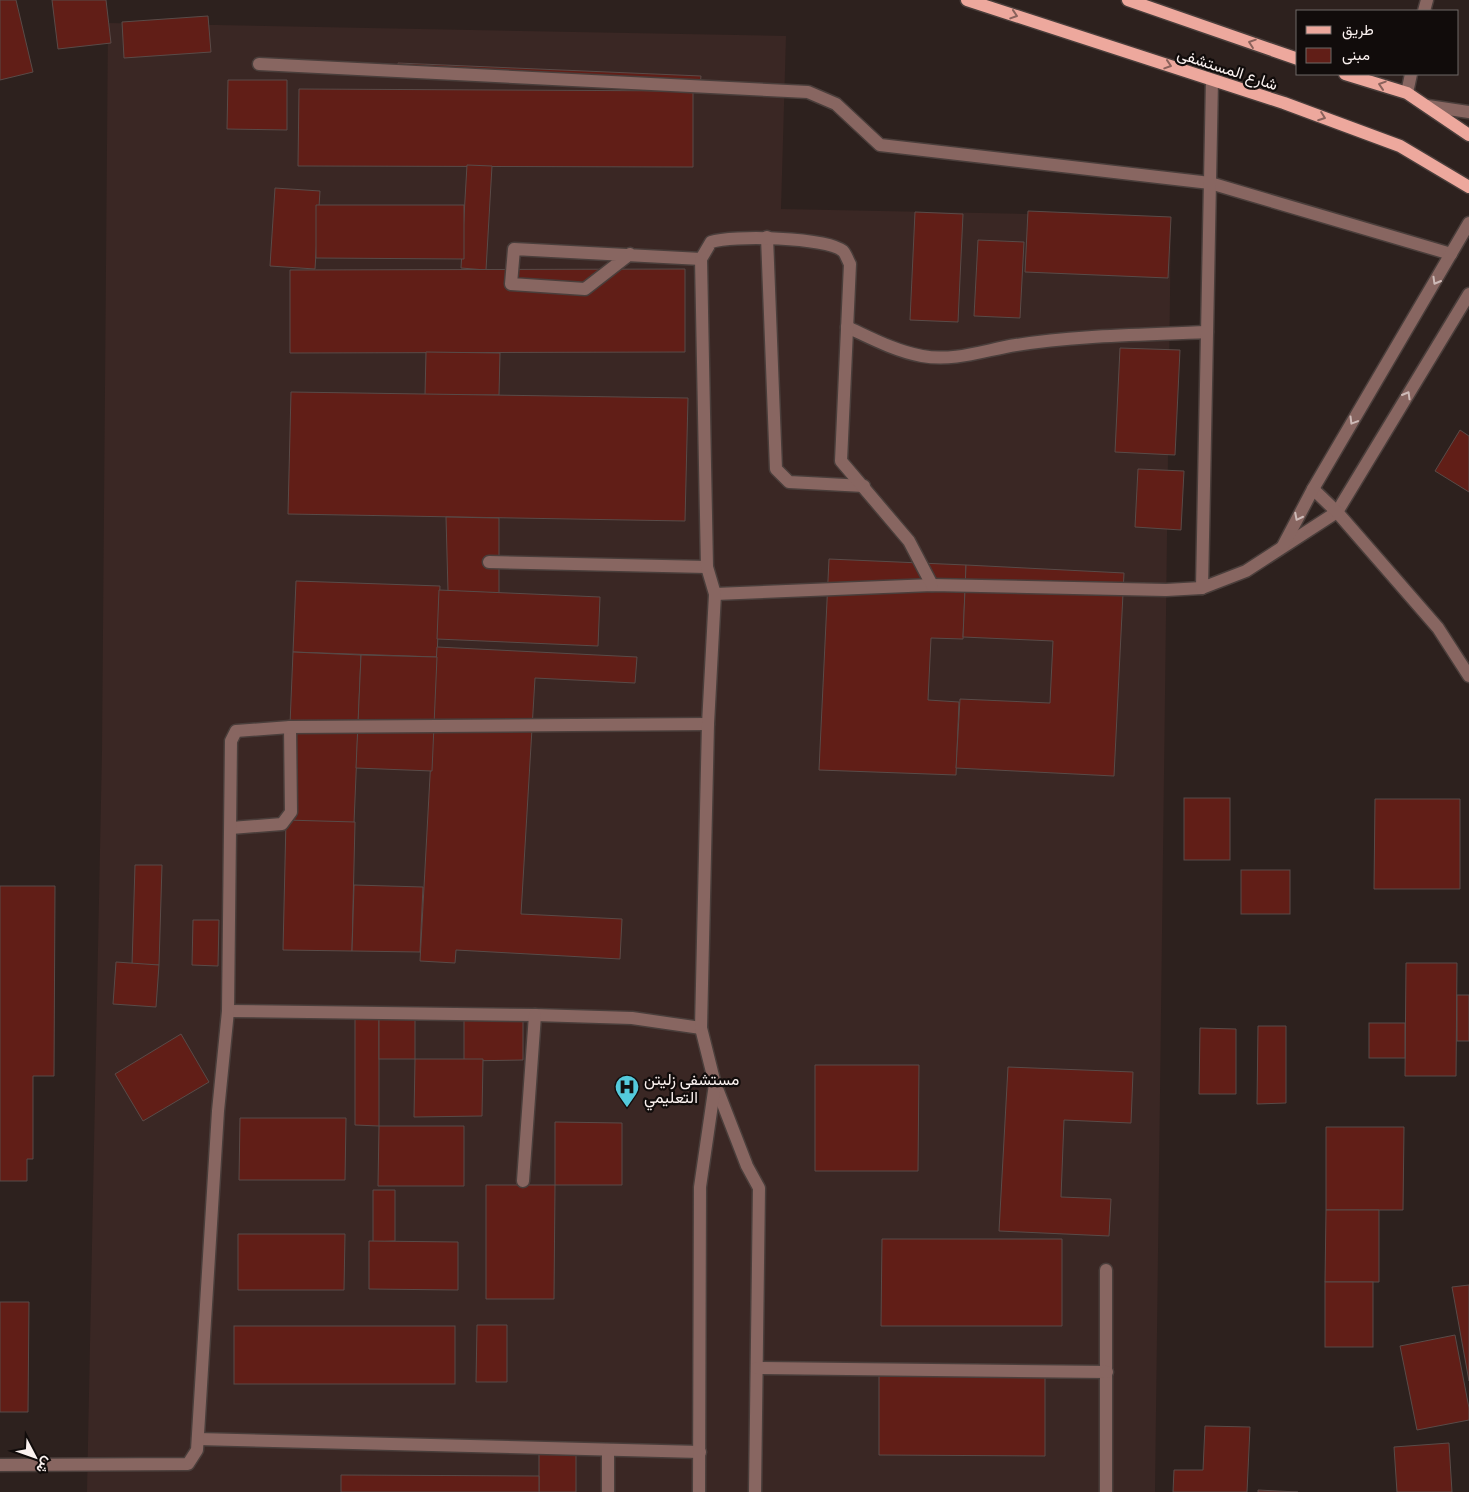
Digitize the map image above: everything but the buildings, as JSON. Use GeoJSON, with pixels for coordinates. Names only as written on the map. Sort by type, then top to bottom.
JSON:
{"type":"FeatureCollection","features":[{"type":"Feature","properties":{"kind":"main road","name":"شارع المستشفى"},"geometry":{"type":"LineString","coordinates":[[967,0],[1284,103],[1400,146],[1469,187]]}},
{"type":"Feature","properties":{"kind":"main road","name":"شارع المستشفى"},"geometry":{"type":"LineString","coordinates":[[1128,0],[1296,58]]}},
{"type":"Feature","properties":{"kind":"main road"},"geometry":{"type":"LineString","coordinates":[[1348,75],[1407,93],[1469,135]]}},
{"type":"Feature","properties":{"kind":"street"},"geometry":{"type":"LineString","coordinates":[[259,64],[808,92],[836,104],[880,145],[1210,183],[1452,254]]}},
{"type":"Feature","properties":{"kind":"street"},"geometry":{"type":"LineString","coordinates":[[1407,93],[1411,75]]}},
{"type":"Feature","properties":{"kind":"street"},"geometry":{"type":"LineString","coordinates":[[1202,588],[1212,80]]}},
{"type":"Feature","properties":{"kind":"street"},"geometry":{"type":"LineString","coordinates":[[1428,106],[1469,112]]}},
{"type":"Feature","properties":{"kind":"street"},"geometry":{"type":"LineString","coordinates":[[1283,546],[1312,488],[1469,223]]}},
{"type":"Feature","properties":{"kind":"street"},"geometry":{"type":"LineString","coordinates":[[767,237],[776,469],[789,482],[864,486]]}},
{"type":"Feature","properties":{"kind":"street"},"geometry":{"type":"LineString","coordinates":[[755,1492],[759,1188],[748,1166],[715,1084],[701,1028],[708,724],[715,594],[707,567],[701,259],[710,242],[720,239],[767,237],[831,246],[843,251],[850,264],[842,461],[909,541],[932,585]]}},
{"type":"Feature","properties":{"kind":"street"},"geometry":{"type":"LineString","coordinates":[[630,254],[585,289],[511,284],[514,249],[630,254],[701,259]]}},
{"type":"Feature","properties":{"kind":"street"},"geometry":{"type":"LineString","coordinates":[[715,594],[932,585],[1166,590],[1202,588],[1246,572],[1337,512],[1469,294]]}},
{"type":"Feature","properties":{"kind":"street"},"geometry":{"type":"LineString","coordinates":[[848,327],[896,349],[923,356],[944,358],[976,354],[1017,345],[1111,337],[1207,332]]}},
{"type":"Feature","properties":{"kind":"street"},"geometry":{"type":"LineString","coordinates":[[1312,488],[1337,512],[1438,628],[1469,676]]}},
{"type":"Feature","properties":{"kind":"street"},"geometry":{"type":"LineString","coordinates":[[489,562],[707,567]]}},
{"type":"Feature","properties":{"kind":"street"},"geometry":{"type":"LineString","coordinates":[[0,1465],[188,1464],[195,1456],[198,1439],[218,1111],[228,1011],[232,736],[236,731],[290,727],[708,724]]}},
{"type":"Feature","properties":{"kind":"street"},"geometry":{"type":"LineString","coordinates":[[231,828],[282,824],[291,812],[290,727]]}},
{"type":"Feature","properties":{"kind":"street"},"geometry":{"type":"LineString","coordinates":[[228,1011],[632,1018],[701,1028]]}},
{"type":"Feature","properties":{"kind":"street"},"geometry":{"type":"LineString","coordinates":[[523,1181],[534,1015]]}},
{"type":"Feature","properties":{"kind":"street"},"geometry":{"type":"LineString","coordinates":[[699,1492],[700,1187],[715,1084]]}},
{"type":"Feature","properties":{"kind":"street"},"geometry":{"type":"LineString","coordinates":[[1106,1270],[1108,1372],[1106,1492]]}},
{"type":"Feature","properties":{"kind":"street"},"geometry":{"type":"LineString","coordinates":[[757,1368],[1108,1372]]}},
{"type":"Feature","properties":{"kind":"street"},"geometry":{"type":"LineString","coordinates":[[198,1439],[700,1452]]}},
{"type":"Feature","properties":{"kind":"street"},"geometry":{"type":"LineString","coordinates":[[608,1450],[608,1492]]}},
{"type":"Feature","properties":{"kind":"shaded area","name":"مستشفى زليتن التعليمي"},"geometry":{"type":"Polygon","coordinates":[[[108,23],[786,36],[781,209],[1171,217],[1155,1492],[87,1492],[102,751],[108,23]]]}},
{"type":"Feature","properties":{"kind":"place","name":"مستشفى زليتن التعليمي"},"geometry":{"type":"Point","coordinates":[627,1108]}}]}
